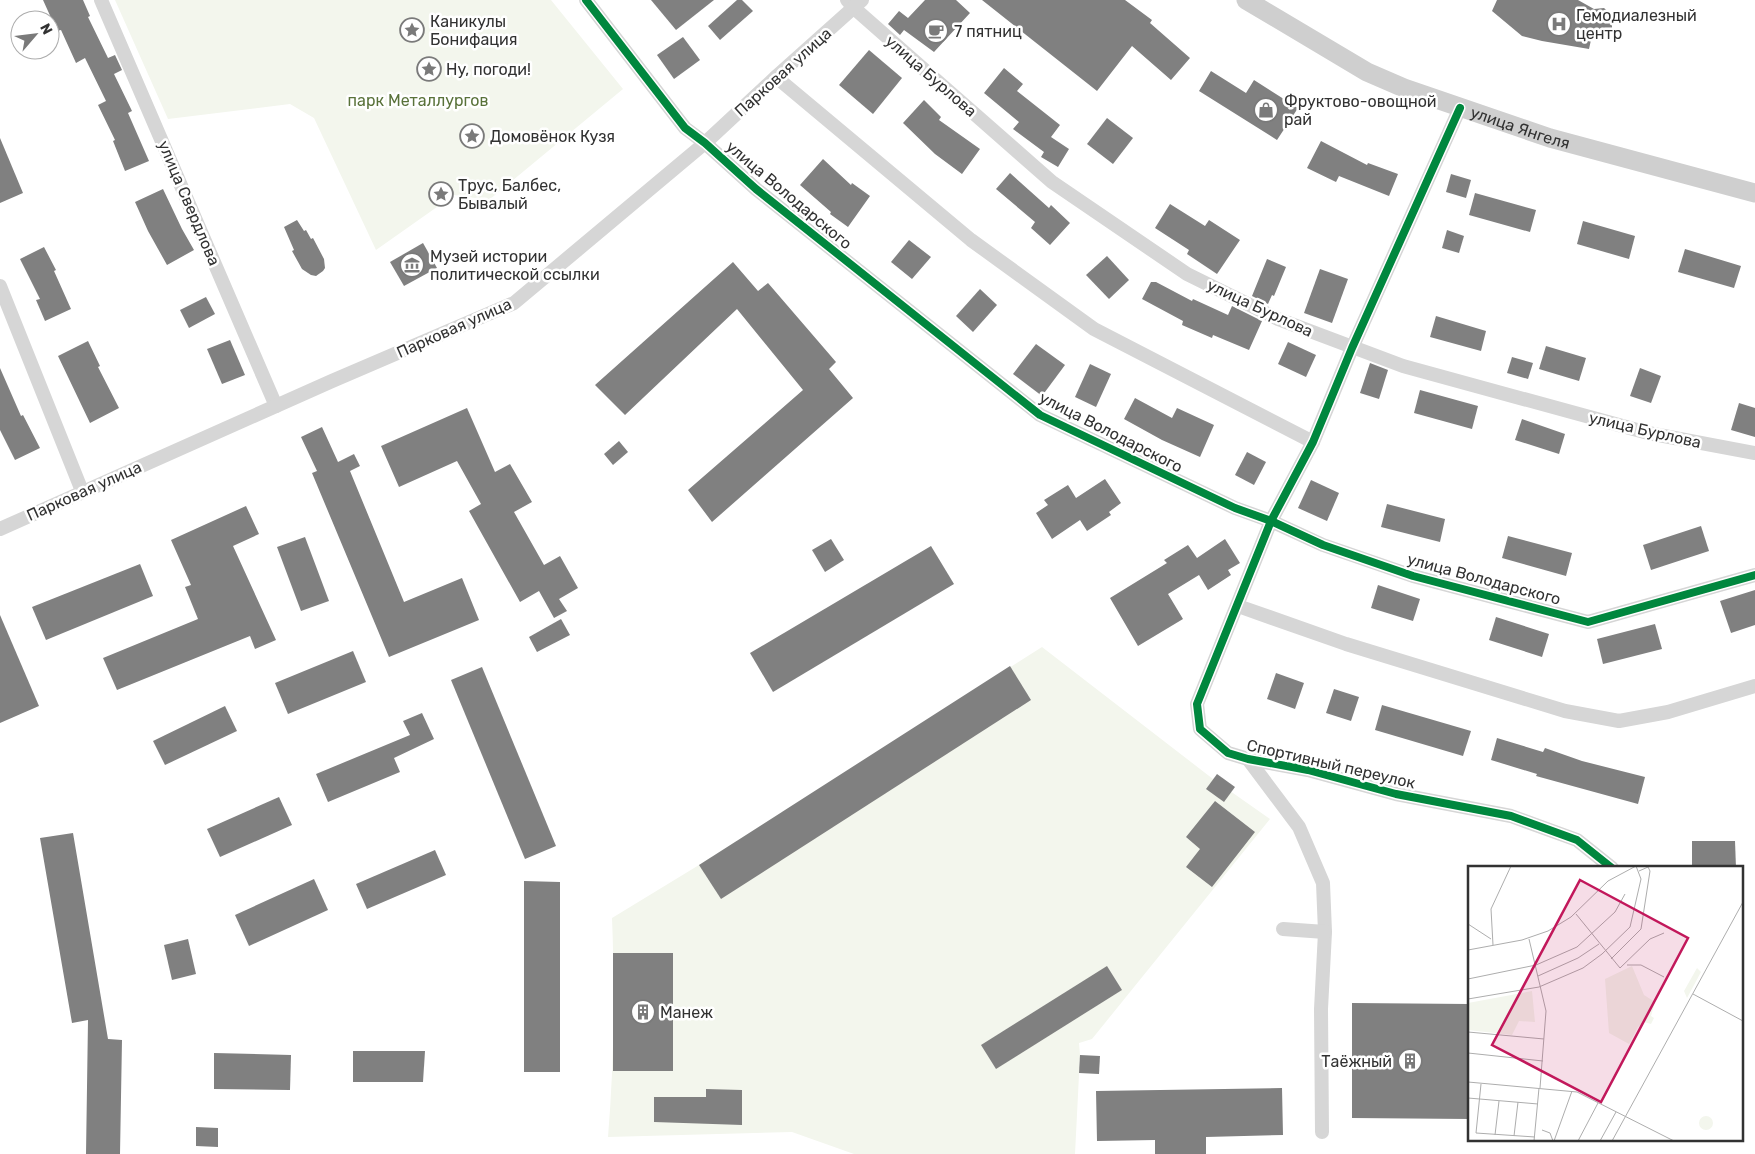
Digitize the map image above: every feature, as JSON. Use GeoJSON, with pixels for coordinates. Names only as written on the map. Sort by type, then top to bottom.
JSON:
{"type":"FeatureCollection","features":[{"type":"Feature","properties":{"kind":"street","name":"улица Свердлова"},"geometry":{"type":"LineString","coordinates":[[101,0],[276,406]]}},
{"type":"Feature","properties":{"kind":"street","name":"улица Володарского"},"geometry":{"type":"LineString","coordinates":[[586,0],[685,128],[706,143],[756,189],[1040,415],[1235,508],[1324,544],[1413,576],[1588,622],[1755,575]]}},
{"type":"Feature","properties":{"kind":"street","name":"улица Янгеля"},"geometry":{"type":"LineString","coordinates":[[1246,0],[1367,72],[1404,88],[1550,138],[1755,193]]}},
{"type":"Feature","properties":{"kind":"street","name":"Парковая улица"},"geometry":{"type":"LineString","coordinates":[[0,528],[514,303],[706,143],[855,3]]}},
{"type":"Feature","properties":{"kind":"street","name":"улица Бурлова"},"geometry":{"type":"LineString","coordinates":[[855,3],[1052,182],[1187,274],[1278,319],[1403,366],[1648,433],[1755,453]]}},
{"type":"Feature","properties":{"kind":"street"},"geometry":{"type":"LineString","coordinates":[[776,77],[970,240],[1094,329],[1313,442]]}},
{"type":"Feature","properties":{"kind":"street","name":"Спортивный переулок"},"geometry":{"type":"LineString","coordinates":[[1460,108],[1352,348],[1313,442],[1271,521],[1197,704],[1200,729],[1228,753],[1248,760],[1308,770],[1396,794],[1511,816],[1577,840],[1610,866]]}},
{"type":"Feature","properties":{"kind":"street"},"geometry":{"type":"LineString","coordinates":[[0,286],[82,491]]}},
{"type":"Feature","properties":{"kind":"street"},"geometry":{"type":"LineString","coordinates":[[1238,606],[1346,644],[1565,711],[1619,722],[1668,712],[1755,686]]}},
{"type":"Feature","properties":{"kind":"street"},"geometry":{"type":"LineString","coordinates":[[1248,760],[1299,827],[1323,882],[1325,932],[1321,1009],[1322,1132]]}},
{"type":"Feature","properties":{"kind":"street"},"geometry":{"type":"LineString","coordinates":[[1283,929],[1325,932]]}},
{"type":"Feature","properties":{"kind":"green space","name":"парк Металлургов"},"geometry":{"type":"Polygon","coordinates":[[[115,0],[551,0],[623,89],[489,200],[454,195],[376,250],[314,118],[290,104],[168,119],[115,0]]]}},
{"type":"Feature","properties":{"kind":"green space"},"geometry":{"type":"Polygon","coordinates":[[[1042,647],[1213,779],[1270,819],[1092,1039],[1079,1043],[1075,1154],[854,1154],[792,1132],[608,1137],[613,1028],[612,918],[699,865],[1042,647]]]}},
{"type":"Feature","properties":{"kind":"building"},"geometry":{"type":"Polygon","coordinates":[[[43,0],[83,0],[90,16],[88,17],[108,58],[115,55],[122,70],[114,74],[132,111],[128,113],[149,161],[125,171],[113,141],[115,140],[98,105],[106,101],[85,58],[76,63],[60,30],[60,10],[48,10],[43,0]]]}},
{"type":"Feature","properties":{"kind":"building"},"geometry":{"type":"Polygon","coordinates":[[[651,0],[714,0],[676,30],[651,0]]]}},
{"type":"Feature","properties":{"kind":"building"},"geometry":{"type":"Polygon","coordinates":[[[737,0],[742,0],[753,11],[720,40],[708,26],[737,0]]]}},
{"type":"Feature","properties":{"kind":"building","name":"7 пятниц"},"geometry":{"type":"Polygon","coordinates":[[[925,0],[956,0],[970,13],[934,52],[904,30],[900,35],[888,24],[899,11],[908,18],[925,0]]]}},
{"type":"Feature","properties":{"kind":"building"},"geometry":{"type":"Polygon","coordinates":[[[982,0],[1125,0],[1152,20],[1150,23],[1190,58],[1171,80],[1132,46],[1097,91],[982,0]]]}},
{"type":"Feature","properties":{"kind":"building","name":"Гемодиалезный центр"},"geometry":{"type":"Polygon","coordinates":[[[1497,0],[1578,0],[1594,9],[1604,8],[1612,15],[1612,30],[1600,39],[1591,40],[1589,49],[1522,36],[1492,11],[1497,0]]]}},
{"type":"Feature","properties":{"kind":"building"},"geometry":{"type":"Polygon","coordinates":[[[683,37],[700,60],[674,79],[657,55],[683,37]]]}},
{"type":"Feature","properties":{"kind":"building"},"geometry":{"type":"Polygon","coordinates":[[[869,50],[902,78],[873,114],[839,85],[869,50]]]}},
{"type":"Feature","properties":{"kind":"building"},"geometry":{"type":"Polygon","coordinates":[[[1004,68],[1023,84],[1017,91],[1060,125],[1051,137],[1069,149],[1058,167],[1041,157],[1044,152],[1013,129],[1019,122],[984,93],[1004,68]]]}},
{"type":"Feature","properties":{"kind":"building","name":"Фруктово-овощной рай"},"geometry":{"type":"Polygon","coordinates":[[[1211,71],[1246,93],[1254,80],[1298,108],[1277,140],[1199,91],[1211,71]]]}},
{"type":"Feature","properties":{"kind":"building"},"geometry":{"type":"Polygon","coordinates":[[[924,100],[941,117],[939,120],[980,149],[962,174],[935,154],[903,123],[924,100]]]}},
{"type":"Feature","properties":{"kind":"building"},"geometry":{"type":"Polygon","coordinates":[[[1107,118],[1133,138],[1113,164],[1087,144],[1107,118]]]}},
{"type":"Feature","properties":{"kind":"building"},"geometry":{"type":"Polygon","coordinates":[[[0,138],[23,193],[0,203],[0,138]]]}},
{"type":"Feature","properties":{"kind":"building"},"geometry":{"type":"Polygon","coordinates":[[[1321,141],[1367,165],[1368,163],[1398,174],[1389,196],[1339,176],[1336,182],[1307,168],[1321,141]]]}},
{"type":"Feature","properties":{"kind":"building"},"geometry":{"type":"Polygon","coordinates":[[[823,159],[851,185],[852,183],[870,196],[848,227],[830,214],[831,212],[800,185],[823,159]]]}},
{"type":"Feature","properties":{"kind":"building"},"geometry":{"type":"Polygon","coordinates":[[[1010,173],[1049,208],[1051,205],[1070,223],[1050,245],[1031,228],[1035,222],[996,189],[1010,173]]]}},
{"type":"Feature","properties":{"kind":"building"},"geometry":{"type":"Polygon","coordinates":[[[1451,174],[1471,180],[1466,198],[1446,192],[1451,174]]]}},
{"type":"Feature","properties":{"kind":"building"},"geometry":{"type":"Polygon","coordinates":[[[163,189],[194,250],[167,265],[148,231],[135,202],[163,189]]]}},
{"type":"Feature","properties":{"kind":"building"},"geometry":{"type":"Polygon","coordinates":[[[1475,193],[1536,210],[1530,232],[1469,215],[1475,193]]]}},
{"type":"Feature","properties":{"kind":"building"},"geometry":{"type":"Polygon","coordinates":[[[1170,204],[1205,226],[1209,220],[1240,240],[1217,274],[1187,254],[1189,250],[1155,228],[1170,204]]]}},
{"type":"Feature","properties":{"kind":"building"},"geometry":{"type":"Polygon","coordinates":[[[297,220],[311,239],[313,238],[324,259],[325,268],[316,276],[302,269],[292,251],[294,250],[284,227],[297,220]]]}},
{"type":"Feature","properties":{"kind":"building"},"geometry":{"type":"Polygon","coordinates":[[[1583,221],[1635,236],[1629,259],[1577,244],[1583,221]]]}},
{"type":"Feature","properties":{"kind":"building"},"geometry":{"type":"Polygon","coordinates":[[[1447,230],[1464,236],[1459,253],[1442,248],[1447,230]]]}},
{"type":"Feature","properties":{"kind":"building"},"geometry":{"type":"Polygon","coordinates":[[[909,240],[931,257],[912,279],[891,262],[909,240]]]}},
{"type":"Feature","properties":{"kind":"building"},"geometry":{"type":"Polygon","coordinates":[[[423,243],[437,268],[404,286],[390,262],[423,243]]]}},
{"type":"Feature","properties":{"kind":"building"},"geometry":{"type":"Polygon","coordinates":[[[44,247],[56,270],[54,271],[71,309],[45,321],[36,300],[40,299],[20,259],[44,247]]]}},
{"type":"Feature","properties":{"kind":"building"},"geometry":{"type":"Polygon","coordinates":[[[1685,249],[1741,266],[1734,288],[1678,272],[1685,249]]]}},
{"type":"Feature","properties":{"kind":"building"},"geometry":{"type":"Polygon","coordinates":[[[1107,256],[1129,280],[1109,299],[1086,275],[1107,256]]]}},
{"type":"Feature","properties":{"kind":"building"},"geometry":{"type":"Polygon","coordinates":[[[1267,259],[1286,267],[1274,296],[1272,295],[1268,304],[1252,296],[1267,259]]]}},
{"type":"Feature","properties":{"kind":"building"},"geometry":{"type":"Polygon","coordinates":[[[733,262],[758,291],[768,283],[836,362],[829,369],[853,398],[712,522],[688,490],[803,390],[737,309],[625,415],[595,385],[733,262]]]}},
{"type":"Feature","properties":{"kind":"building"},"geometry":{"type":"Polygon","coordinates":[[[1320,269],[1348,279],[1332,323],[1304,313],[1320,269]]]}},
{"type":"Feature","properties":{"kind":"building"},"geometry":{"type":"Polygon","coordinates":[[[1151,282],[1156,282],[1192,301],[1193,299],[1228,315],[1232,306],[1262,321],[1249,350],[1213,335],[1212,338],[1182,325],[1183,321],[1142,299],[1151,282]]]}},
{"type":"Feature","properties":{"kind":"building"},"geometry":{"type":"Polygon","coordinates":[[[980,289],[997,305],[973,332],[956,316],[980,289]]]}},
{"type":"Feature","properties":{"kind":"building"},"geometry":{"type":"Polygon","coordinates":[[[206,297],[215,314],[189,328],[180,310],[206,297]]]}},
{"type":"Feature","properties":{"kind":"building"},"geometry":{"type":"Polygon","coordinates":[[[1436,316],[1486,331],[1481,351],[1430,337],[1436,316]]]}},
{"type":"Feature","properties":{"kind":"building"},"geometry":{"type":"Polygon","coordinates":[[[230,340],[245,375],[222,384],[207,349],[230,340]]]}},
{"type":"Feature","properties":{"kind":"building"},"geometry":{"type":"Polygon","coordinates":[[[88,341],[100,366],[98,367],[119,408],[90,423],[58,356],[88,341]]]}},
{"type":"Feature","properties":{"kind":"building"},"geometry":{"type":"Polygon","coordinates":[[[1288,342],[1316,355],[1306,377],[1278,364],[1288,342]]]}},
{"type":"Feature","properties":{"kind":"building"},"geometry":{"type":"Polygon","coordinates":[[[1036,344],[1065,365],[1042,396],[1013,374],[1036,344]]]}},
{"type":"Feature","properties":{"kind":"building"},"geometry":{"type":"Polygon","coordinates":[[[1546,346],[1586,358],[1579,381],[1539,369],[1546,346]]]}},
{"type":"Feature","properties":{"kind":"building"},"geometry":{"type":"Polygon","coordinates":[[[1512,357],[1533,363],[1528,379],[1507,373],[1512,357]]]}},
{"type":"Feature","properties":{"kind":"building"},"geometry":{"type":"Polygon","coordinates":[[[1370,363],[1388,370],[1379,399],[1360,393],[1370,363]]]}},
{"type":"Feature","properties":{"kind":"building"},"geometry":{"type":"Polygon","coordinates":[[[1090,364],[1111,374],[1096,407],[1075,397],[1090,364]]]}},
{"type":"Feature","properties":{"kind":"building"},"geometry":{"type":"Polygon","coordinates":[[[0,368],[21,416],[23,415],[40,448],[15,460],[0,430],[0,368]]]}},
{"type":"Feature","properties":{"kind":"building"},"geometry":{"type":"Polygon","coordinates":[[[1640,368],[1661,376],[1651,403],[1630,396],[1640,368]]]}},
{"type":"Feature","properties":{"kind":"building"},"geometry":{"type":"Polygon","coordinates":[[[1420,390],[1478,406],[1472,429],[1414,413],[1420,390]]]}},
{"type":"Feature","properties":{"kind":"building"},"geometry":{"type":"Polygon","coordinates":[[[1135,398],[1172,418],[1177,408],[1214,425],[1200,457],[1162,440],[1124,419],[1135,398]]]}},
{"type":"Feature","properties":{"kind":"building"},"geometry":{"type":"Polygon","coordinates":[[[1739,403],[1755,408],[1755,437],[1731,430],[1739,403]]]}},
{"type":"Feature","properties":{"kind":"building"},"geometry":{"type":"Polygon","coordinates":[[[467,408],[495,472],[510,464],[532,502],[514,512],[544,565],[560,556],[578,588],[559,599],[567,611],[554,618],[539,591],[520,602],[469,511],[481,504],[457,461],[399,487],[381,446],[467,408]]]}},
{"type":"Feature","properties":{"kind":"building"},"geometry":{"type":"Polygon","coordinates":[[[1522,419],[1565,434],[1559,454],[1515,440],[1522,419]]]}},
{"type":"Feature","properties":{"kind":"building"},"geometry":{"type":"Polygon","coordinates":[[[322,427],[338,462],[354,454],[360,466],[350,471],[404,602],[462,578],[479,620],[389,657],[312,473],[317,471],[301,437],[322,427]]]}},
{"type":"Feature","properties":{"kind":"building"},"geometry":{"type":"Polygon","coordinates":[[[619,441],[628,452],[613,465],[604,454],[619,441]]]}},
{"type":"Feature","properties":{"kind":"building"},"geometry":{"type":"Polygon","coordinates":[[[1247,452],[1266,462],[1254,485],[1235,475],[1247,452]]]}},
{"type":"Feature","properties":{"kind":"building"},"geometry":{"type":"Polygon","coordinates":[[[1105,479],[1121,503],[1109,512],[1111,515],[1087,531],[1080,520],[1052,539],[1036,513],[1048,505],[1044,500],[1068,485],[1076,498],[1105,479]]]}},
{"type":"Feature","properties":{"kind":"building"},"geometry":{"type":"Polygon","coordinates":[[[1311,480],[1339,493],[1327,521],[1298,508],[1311,480]]]}},
{"type":"Feature","properties":{"kind":"building"},"geometry":{"type":"Polygon","coordinates":[[[1387,504],[1445,519],[1440,542],[1381,527],[1387,504]]]}},
{"type":"Feature","properties":{"kind":"building"},"geometry":{"type":"Polygon","coordinates":[[[246,506],[259,534],[233,546],[276,640],[255,649],[250,636],[117,690],[103,658],[198,619],[185,587],[191,585],[171,540],[246,506]]]}},
{"type":"Feature","properties":{"kind":"building"},"geometry":{"type":"Polygon","coordinates":[[[1701,526],[1709,551],[1651,570],[1643,545],[1701,526]]]}},
{"type":"Feature","properties":{"kind":"building"},"geometry":{"type":"Polygon","coordinates":[[[1508,536],[1572,553],[1566,576],[1502,558],[1508,536]]]}},
{"type":"Feature","properties":{"kind":"building"},"geometry":{"type":"Polygon","coordinates":[[[305,537],[329,601],[301,611],[277,547],[305,537]]]}},
{"type":"Feature","properties":{"kind":"building"},"geometry":{"type":"Polygon","coordinates":[[[831,539],[844,560],[825,572],[812,550],[831,539]]]}},
{"type":"Feature","properties":{"kind":"building"},"geometry":{"type":"Polygon","coordinates":[[[1225,539],[1240,563],[1228,570],[1231,575],[1208,590],[1199,575],[1168,594],[1183,619],[1138,646],[1110,598],[1167,563],[1164,560],[1188,545],[1197,558],[1225,539]]]}},
{"type":"Feature","properties":{"kind":"building"},"geometry":{"type":"Polygon","coordinates":[[[931,546],[954,584],[773,692],[750,653],[931,546]]]}},
{"type":"Feature","properties":{"kind":"building"},"geometry":{"type":"Polygon","coordinates":[[[140,564],[153,596],[46,640],[32,607],[140,564]]]}},
{"type":"Feature","properties":{"kind":"building"},"geometry":{"type":"Polygon","coordinates":[[[1378,585],[1420,599],[1413,621],[1371,608],[1378,585]]]}},
{"type":"Feature","properties":{"kind":"building"},"geometry":{"type":"Polygon","coordinates":[[[1755,590],[1755,625],[1731,633],[1720,601],[1755,590]]]}},
{"type":"Feature","properties":{"kind":"building"},"geometry":{"type":"Polygon","coordinates":[[[0,615],[39,706],[0,723],[0,615]]]}},
{"type":"Feature","properties":{"kind":"building"},"geometry":{"type":"Polygon","coordinates":[[[1496,617],[1549,634],[1542,657],[1489,640],[1496,617]]]}},
{"type":"Feature","properties":{"kind":"building"},"geometry":{"type":"Polygon","coordinates":[[[561,619],[570,635],[537,652],[529,637],[561,619]]]}},
{"type":"Feature","properties":{"kind":"building"},"geometry":{"type":"Polygon","coordinates":[[[1655,624],[1662,649],[1603,664],[1597,639],[1655,624]]]}},
{"type":"Feature","properties":{"kind":"building"},"geometry":{"type":"Polygon","coordinates":[[[353,651],[366,682],[288,714],[275,683],[353,651]]]}},
{"type":"Feature","properties":{"kind":"building"},"geometry":{"type":"Polygon","coordinates":[[[1010,666],[1031,700],[721,899],[699,865],[1010,666]]]}},
{"type":"Feature","properties":{"kind":"building"},"geometry":{"type":"Polygon","coordinates":[[[482,667],[556,846],[525,859],[451,680],[482,667]]]}},
{"type":"Feature","properties":{"kind":"building"},"geometry":{"type":"Polygon","coordinates":[[[1276,673],[1304,683],[1295,709],[1267,699],[1276,673]]]}},
{"type":"Feature","properties":{"kind":"building"},"geometry":{"type":"Polygon","coordinates":[[[1334,689],[1359,697],[1351,721],[1326,713],[1334,689]]]}},
{"type":"Feature","properties":{"kind":"building"},"geometry":{"type":"Polygon","coordinates":[[[1382,705],[1471,731],[1463,756],[1375,730],[1382,705]]]}},
{"type":"Feature","properties":{"kind":"building"},"geometry":{"type":"Polygon","coordinates":[[[225,706],[237,731],[165,765],[153,741],[225,706]]]}},
{"type":"Feature","properties":{"kind":"building"},"geometry":{"type":"Polygon","coordinates":[[[422,713],[434,739],[394,758],[400,772],[328,802],[316,774],[410,735],[403,721],[422,713]]]}},
{"type":"Feature","properties":{"kind":"building"},"geometry":{"type":"Polygon","coordinates":[[[1497,738],[1543,752],[1545,748],[1582,761],[1645,777],[1638,804],[1536,776],[1537,774],[1491,760],[1497,738]]]}},
{"type":"Feature","properties":{"kind":"building"},"geometry":{"type":"Polygon","coordinates":[[[1217,774],[1235,787],[1224,802],[1206,789],[1217,774]]]}},
{"type":"Feature","properties":{"kind":"building"},"geometry":{"type":"Polygon","coordinates":[[[279,797],[292,825],[220,857],[207,829],[279,797]]]}},
{"type":"Feature","properties":{"kind":"building"},"geometry":{"type":"Polygon","coordinates":[[[1215,801],[1255,832],[1212,887],[1186,867],[1200,849],[1186,837],[1215,801]]]}},
{"type":"Feature","properties":{"kind":"building"},"geometry":{"type":"Polygon","coordinates":[[[73,833],[108,1039],[122,1040],[120,1154],[86,1154],[88,1020],[72,1023],[40,838],[73,833]]]}},
{"type":"Feature","properties":{"kind":"building"},"geometry":{"type":"Polygon","coordinates":[[[1692,841],[1735,841],[1736,866],[1692,866],[1692,841]]]}},
{"type":"Feature","properties":{"kind":"building"},"geometry":{"type":"Polygon","coordinates":[[[435,850],[446,875],[367,909],[356,884],[435,850]]]}},
{"type":"Feature","properties":{"kind":"building"},"geometry":{"type":"Polygon","coordinates":[[[314,879],[328,910],[249,946],[235,915],[314,879]]]}},
{"type":"Feature","properties":{"kind":"building"},"geometry":{"type":"Polygon","coordinates":[[[524,881],[560,882],[560,1072],[524,1072],[524,881]]]}},
{"type":"Feature","properties":{"kind":"building"},"geometry":{"type":"Polygon","coordinates":[[[188,939],[196,974],[172,980],[164,945],[188,939]]]}},
{"type":"Feature","properties":{"kind":"building","name":"Манеж"},"geometry":{"type":"Polygon","coordinates":[[[613,953],[673,953],[673,1071],[613,1071],[613,953]]]}},
{"type":"Feature","properties":{"kind":"building"},"geometry":{"type":"Polygon","coordinates":[[[1107,966],[1122,990],[996,1069],[981,1045],[1107,966]]]}},
{"type":"Feature","properties":{"kind":"building","name":"Таёжный"},"geometry":{"type":"Polygon","coordinates":[[[1352,1003],[1468,1004],[1468,1119],[1352,1118],[1352,1003]]]}},
{"type":"Feature","properties":{"kind":"building"},"geometry":{"type":"Polygon","coordinates":[[[353,1051],[425,1051],[423,1082],[353,1082],[353,1051]]]}},
{"type":"Feature","properties":{"kind":"building"},"geometry":{"type":"Polygon","coordinates":[[[214,1053],[291,1055],[290,1090],[214,1089],[214,1053]]]}},
{"type":"Feature","properties":{"kind":"building"},"geometry":{"type":"Polygon","coordinates":[[[1080,1055],[1100,1056],[1099,1074],[1079,1073],[1080,1055]]]}},
{"type":"Feature","properties":{"kind":"building"},"geometry":{"type":"Polygon","coordinates":[[[1282,1088],[1283,1135],[1206,1137],[1206,1154],[1155,1154],[1155,1140],[1097,1141],[1096,1091],[1282,1088]]]}},
{"type":"Feature","properties":{"kind":"building"},"geometry":{"type":"Polygon","coordinates":[[[706,1089],[742,1090],[742,1125],[654,1122],[654,1097],[706,1097],[706,1089]]]}},
{"type":"Feature","properties":{"kind":"building"},"geometry":{"type":"Polygon","coordinates":[[[196,1127],[218,1128],[218,1147],[196,1146],[196,1127]]]}},
{"type":"Feature","properties":{"kind":"cycle path"},"geometry":{"type":"LineString","coordinates":[[586,0],[685,128],[705,143],[756,189],[1040,415],[1235,508],[1271,521],[1323,545],[1413,576],[1588,622],[1755,575]]}},
{"type":"Feature","properties":{"kind":"cycle path"},"geometry":{"type":"LineString","coordinates":[[1460,108],[1352,348],[1313,442],[1271,521],[1197,704],[1200,729],[1228,753],[1248,759],[1308,770],[1396,794],[1511,816],[1577,840],[1610,866]]}},
{"type":"Feature","properties":{"kind":"place","name":"Гемодиалезный центр"},"geometry":{"type":"Point","coordinates":[1559,24]}},
{"type":"Feature","properties":{"kind":"place","name":"Каникулы Бонифация"},"geometry":{"type":"Point","coordinates":[412,30]}},
{"type":"Feature","properties":{"kind":"place","name":"7 пятниц"},"geometry":{"type":"Point","coordinates":[936,31]}},
{"type":"Feature","properties":{"kind":"place","name":"Ну, погоди!"},"geometry":{"type":"Point","coordinates":[429,69]}},
{"type":"Feature","properties":{"kind":"place","name":"Фруктово-овощной рай"},"geometry":{"type":"Point","coordinates":[1266,110]}},
{"type":"Feature","properties":{"kind":"place","name":"Домовёнок Кузя"},"geometry":{"type":"Point","coordinates":[472,136]}},
{"type":"Feature","properties":{"kind":"place","name":"Трус, Балбес, Бывалый"},"geometry":{"type":"Point","coordinates":[441,194]}},
{"type":"Feature","properties":{"kind":"place","name":"Музей истории политической ссылки"},"geometry":{"type":"Point","coordinates":[412,265]}},
{"type":"Feature","properties":{"kind":"place","name":"Манеж"},"geometry":{"type":"Point","coordinates":[643,1012]}},
{"type":"Feature","properties":{"kind":"place","name":"Таёжный"},"geometry":{"type":"Point","coordinates":[1410,1061]}}]}
